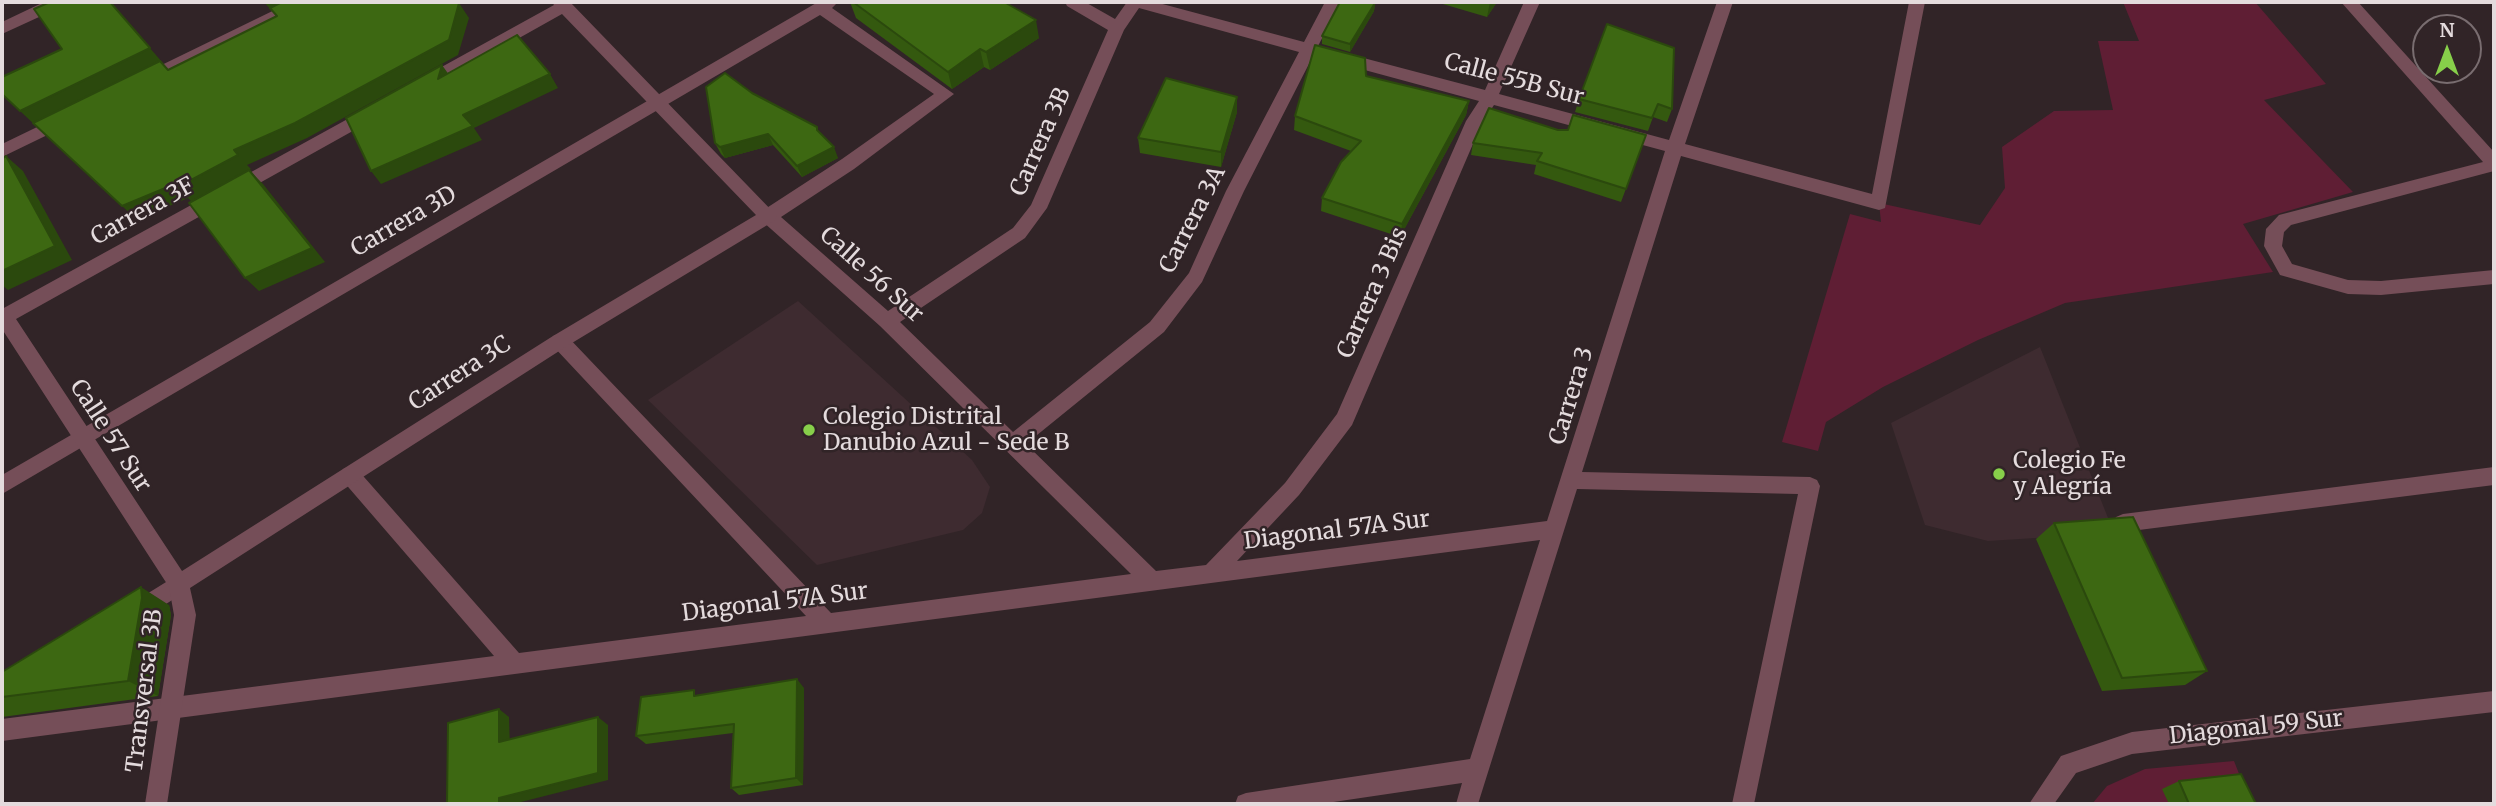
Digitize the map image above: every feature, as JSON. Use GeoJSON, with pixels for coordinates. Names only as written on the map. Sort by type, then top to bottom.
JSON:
{"type":"FeatureCollection","features":[{"type":"Feature","properties":{"kind":"street"},"geometry":{"type":"LineString","coordinates":[[2,28],[57,2]]}},
{"type":"Feature","properties":{"kind":"street"},"geometry":{"type":"LineString","coordinates":[[135,85],[304,2]]}},
{"type":"Feature","properties":{"kind":"street"},"geometry":{"type":"LineString","coordinates":[[1073,2],[1117,28]]}},
{"type":"Feature","properties":{"kind":"street","name":"Carrera 3B"},"geometry":{"type":"LineString","coordinates":[[887,321],[1020,233],[1038,208],[1117,28],[1136,2]]}},
{"type":"Feature","properties":{"kind":"street","name":"Calle 55B Sur"},"geometry":{"type":"LineString","coordinates":[[1136,2],[1879,203],[1917,2]]}},
{"type":"Feature","properties":{"kind":"street","name":"Carrera 3A"},"geometry":{"type":"LineString","coordinates":[[1012,444],[1157,327],[1196,276],[1234,191],[1333,2]]}},
{"type":"Feature","properties":{"kind":"street","name":"Carrera 3 Bis"},"geometry":{"type":"LineString","coordinates":[[1212,573],[1292,489],[1345,419],[1474,121],[1490,97],[1532,2]]}},
{"type":"Feature","properties":{"kind":"street","name":"Carrera 3"},"geometry":{"type":"LineString","coordinates":[[1467,804],[1572,480],[1675,147],[1725,2]]}},
{"type":"Feature","properties":{"kind":"street"},"geometry":{"type":"LineString","coordinates":[[2349,2],[2494,164],[2285,220],[2275,229],[2273,246],[2286,270],[2348,287],[2381,288],[2494,277]]}},
{"type":"Feature","properties":{"kind":"street"},"geometry":{"type":"LineString","coordinates":[[406,94],[565,3]]}},
{"type":"Feature","properties":{"kind":"street","name":"Calle 56 Sur"},"geometry":{"type":"LineString","coordinates":[[565,3],[768,216],[887,321],[1152,582]]}},
{"type":"Feature","properties":{"kind":"street","name":"Carrera 3D"},"geometry":{"type":"LineString","coordinates":[[2,485],[825,5]]}},
{"type":"Feature","properties":{"kind":"street","name":"Carrera 3C"},"geometry":{"type":"LineString","coordinates":[[124,620],[560,341],[768,216],[848,164],[946,94],[825,5]]}},
{"type":"Feature","properties":{"kind":"street","name":"Carrera 3F"},"geometry":{"type":"LineString","coordinates":[[2,316],[382,107]]}},
{"type":"Feature","properties":{"kind":"street"},"geometry":{"type":"LineString","coordinates":[[2,151],[77,114]]}},
{"type":"Feature","properties":{"kind":"street","name":"Calle 57 Sur"},"geometry":{"type":"LineString","coordinates":[[2,316],[179,584]]}},
{"type":"Feature","properties":{"kind":"street"},"geometry":{"type":"LineString","coordinates":[[560,341],[827,623]]}},
{"type":"Feature","properties":{"kind":"street"},"geometry":{"type":"LineString","coordinates":[[350,475],[514,663]]}},
{"type":"Feature","properties":{"kind":"street"},"geometry":{"type":"LineString","coordinates":[[2123,523],[2494,476]]}},
{"type":"Feature","properties":{"kind":"street"},"geometry":{"type":"LineString","coordinates":[[1572,480],[1810,486],[1743,804]]}},
{"type":"Feature","properties":{"kind":"street","name":"Diagonal 57A Sur"},"geometry":{"type":"LineString","coordinates":[[2,730],[1555,529]]}},
{"type":"Feature","properties":{"kind":"street","name":"Transversal 3B"},"geometry":{"type":"LineString","coordinates":[[156,804],[173,708],[185,615],[179,584]]}},
{"type":"Feature","properties":{"kind":"street","name":"Diagonal 59 Sur"},"geometry":{"type":"LineString","coordinates":[[2040,804],[2069,764],[2132,743],[2494,701]]}},
{"type":"Feature","properties":{"kind":"street"},"geometry":{"type":"LineString","coordinates":[[1246,804],[1479,769]]}},
{"type":"Feature","properties":{"kind":"shaded area"},"geometry":{"type":"Polygon","coordinates":[[[2123,2],[2255,2],[2326,84],[2264,100],[2353,192],[2243,224],[2273,272],[2065,303],[1978,340],[1883,387],[1826,422],[1818,451],[1782,442],[1850,214],[1881,222],[1879,203],[1980,225],[2005,188],[2002,147],[2054,111],[2113,110],[2098,41],[2139,41],[2123,2]]]}},
{"type":"Feature","properties":{"kind":"shaded area","name":"Colegio Distrital Danubio Azul - Sede B"},"geometry":{"type":"Polygon","coordinates":[[[798,301],[972,460],[990,487],[982,513],[963,530],[817,565],[648,400],[798,301]]]}},
{"type":"Feature","properties":{"kind":"shaded area","name":"Colegio Fe y Alegría"},"geometry":{"type":"Polygon","coordinates":[[[2040,347],[2114,533],[1988,541],[1925,525],[1891,423],[2040,347]]]}},
{"type":"Feature","properties":{"kind":"shaded area"},"geometry":{"type":"Polygon","coordinates":[[[2234,761],[2251,804],[2092,804],[2107,786],[2145,769],[2234,761]]]}},
{"type":"Feature","properties":{"kind":"building"},"geometry":{"type":"Polygon","coordinates":[[[50,2],[110,2],[150,48],[20,111],[2,94],[2,77],[62,49],[34,9],[50,2]]]}},
{"type":"Feature","properties":{"kind":"building"},"geometry":{"type":"Polygon","coordinates":[[[282,2],[459,3],[449,40],[295,123],[234,150],[238,155],[178,187],[175,184],[122,206],[33,123],[160,61],[168,70],[277,16],[270,8],[282,2]]]}},
{"type":"Feature","properties":{"kind":"building"},"geometry":{"type":"Polygon","coordinates":[[[853,2],[1004,2],[1036,20],[986,52],[980,49],[948,72],[853,2]]]}},
{"type":"Feature","properties":{"kind":"building"},"geometry":{"type":"Polygon","coordinates":[[[1340,2],[1375,3],[1350,44],[1322,36],[1340,2]]]}},
{"type":"Feature","properties":{"kind":"building"},"geometry":{"type":"Polygon","coordinates":[[[1607,24],[1674,48],[1672,109],[1658,104],[1652,118],[1579,99],[1607,24]]]}},
{"type":"Feature","properties":{"kind":"building"},"geometry":{"type":"Polygon","coordinates":[[[517,35],[550,74],[463,115],[473,126],[371,171],[346,118],[442,65],[438,79],[517,35]]]}},
{"type":"Feature","properties":{"kind":"building"},"geometry":{"type":"Polygon","coordinates":[[[1315,45],[1365,58],[1366,76],[1469,101],[1402,224],[1322,198],[1341,162],[1361,141],[1295,116],[1315,45]]]}},
{"type":"Feature","properties":{"kind":"building"},"geometry":{"type":"Polygon","coordinates":[[[725,73],[752,93],[817,127],[834,147],[797,166],[768,134],[720,147],[715,143],[706,87],[725,73]]]}},
{"type":"Feature","properties":{"kind":"building"},"geometry":{"type":"Polygon","coordinates":[[[1166,78],[1237,97],[1221,152],[1138,138],[1166,78]]]}},
{"type":"Feature","properties":{"kind":"building"},"geometry":{"type":"Polygon","coordinates":[[[1489,108],[1558,130],[1568,130],[1573,115],[1646,135],[1626,189],[1537,161],[1542,153],[1473,143],[1489,108]]]}},
{"type":"Feature","properties":{"kind":"building"},"geometry":{"type":"Polygon","coordinates":[[[6,156],[55,246],[2,271],[2,159],[6,156]]]}},
{"type":"Feature","properties":{"kind":"building"},"geometry":{"type":"Polygon","coordinates":[[[249,170],[312,248],[245,278],[189,203],[249,170]]]}},
{"type":"Feature","properties":{"kind":"building"},"geometry":{"type":"Polygon","coordinates":[[[2133,517],[2207,671],[2122,678],[2054,523],[2133,517]]]}},
{"type":"Feature","properties":{"kind":"building"},"geometry":{"type":"Polygon","coordinates":[[[141,587],[142,598],[128,681],[2,697],[2,672],[141,587]]]}},
{"type":"Feature","properties":{"kind":"building"},"geometry":{"type":"Polygon","coordinates":[[[797,679],[796,778],[731,788],[734,724],[636,736],[641,697],[694,690],[694,696],[797,679]]]}},
{"type":"Feature","properties":{"kind":"building"},"geometry":{"type":"Polygon","coordinates":[[[499,709],[499,742],[598,717],[598,773],[499,798],[499,804],[447,804],[448,723],[499,709]]]}},
{"type":"Feature","properties":{"kind":"building"},"geometry":{"type":"Polygon","coordinates":[[[2241,774],[2256,804],[2189,804],[2179,781],[2241,774]]]}},
{"type":"Feature","properties":{"kind":"place","name":"Colegio Distrital Danubio Azul - Sede B"},"geometry":{"type":"Point","coordinates":[809,430]}},
{"type":"Feature","properties":{"kind":"place","name":"Colegio Fe y Alegría"},"geometry":{"type":"Point","coordinates":[1999,474]}}]}
